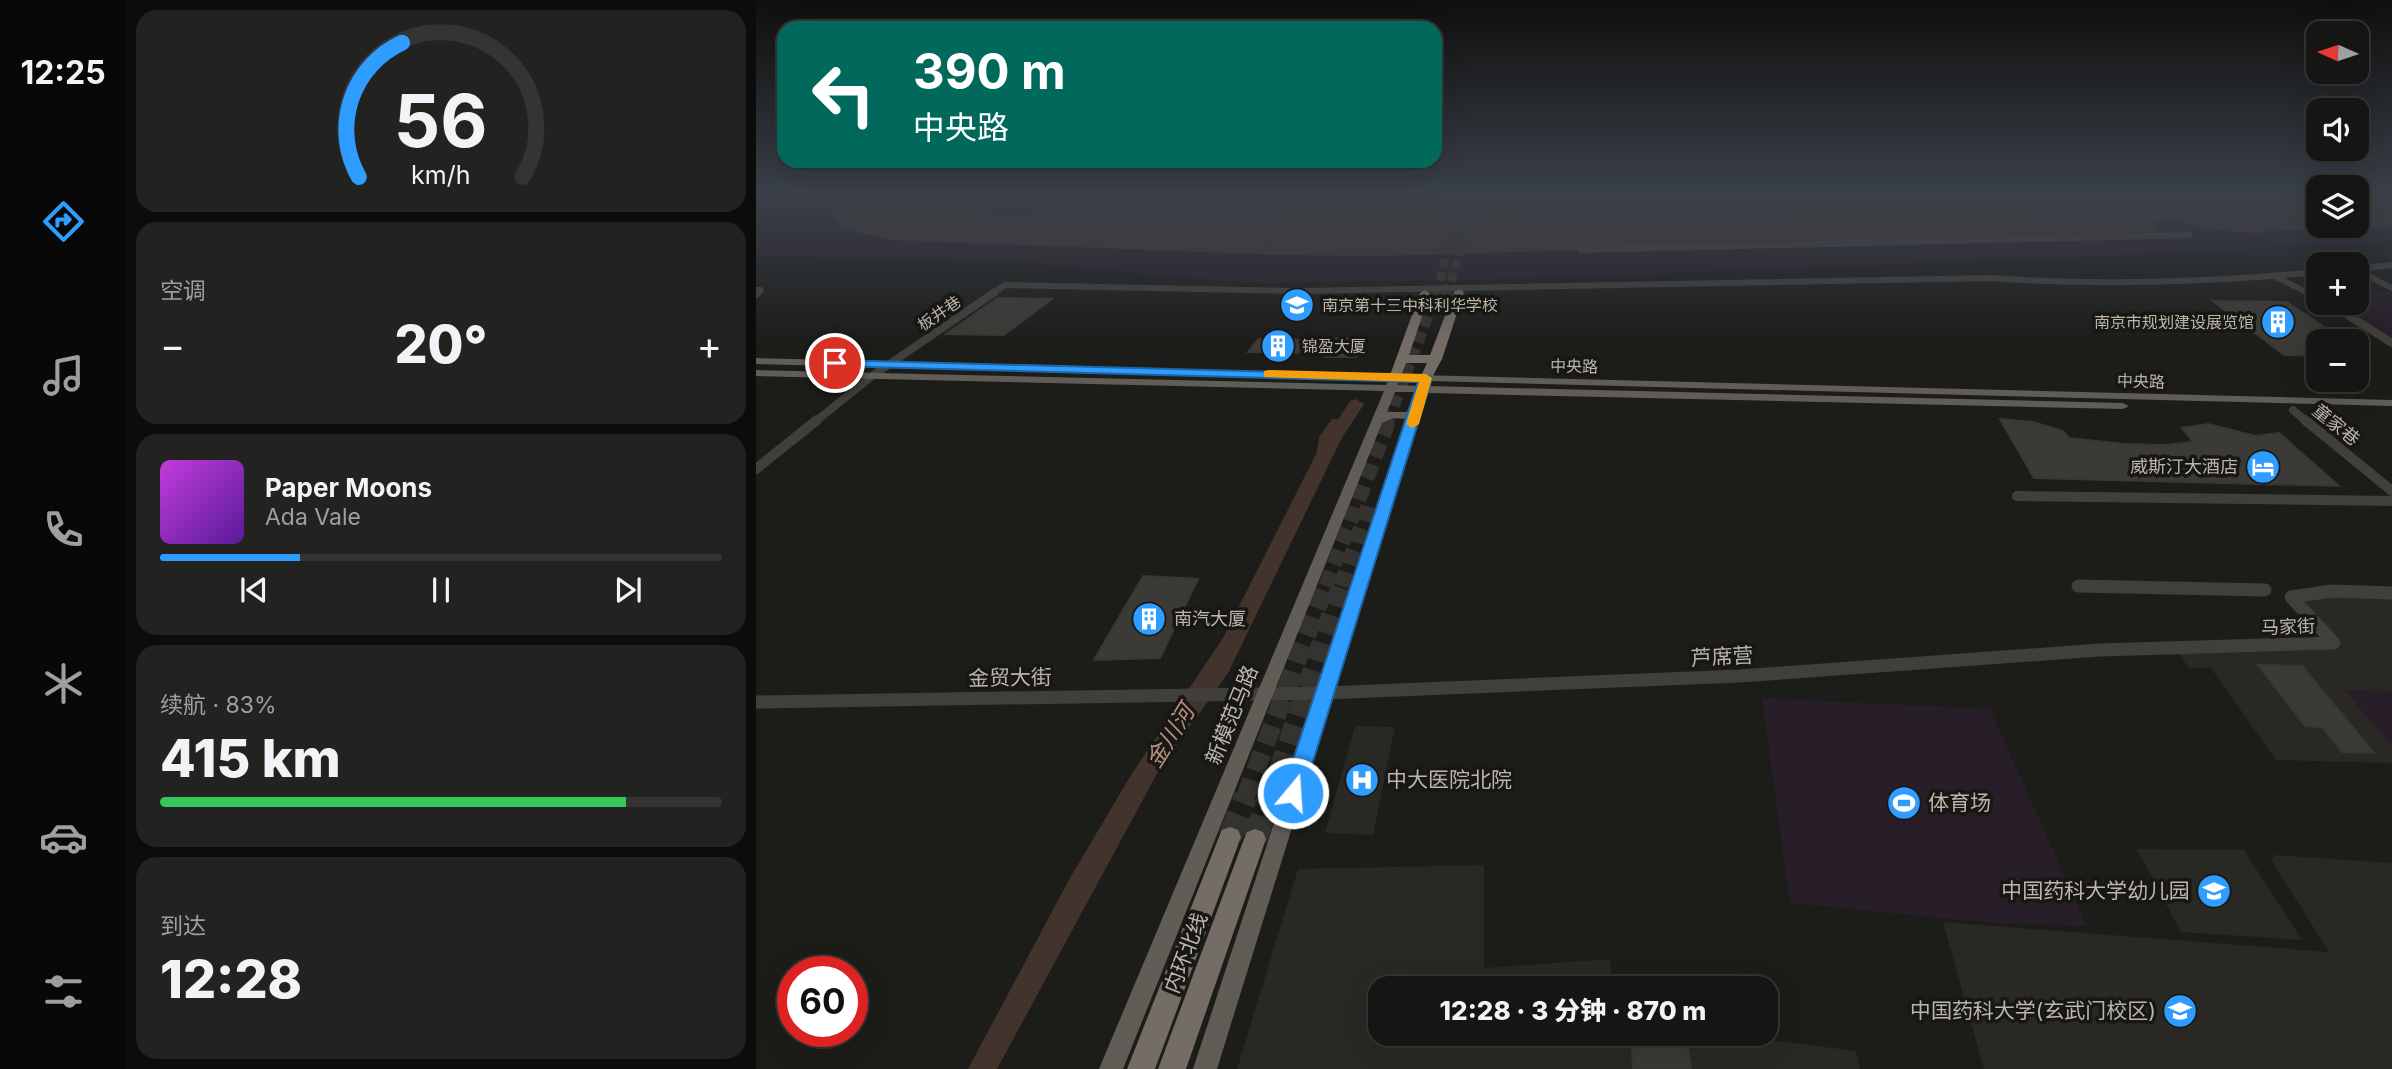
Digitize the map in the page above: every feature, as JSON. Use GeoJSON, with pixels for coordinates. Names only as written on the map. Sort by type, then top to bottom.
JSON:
{"type":"FeatureCollection","features":[{"type":"Feature","properties":{"kind":"highway"},"geometry":{"type":"LineString","coordinates":[[1424,384],[1436,359],[1459,292]]}},
{"type":"Feature","properties":{"kind":"highway"},"geometry":{"type":"LineString","coordinates":[[1392,384],[1424,293]]}},
{"type":"Feature","properties":{"kind":"highway"},"geometry":{"type":"LineString","coordinates":[[1402,359],[1436,359]]}},
{"type":"Feature","properties":{"kind":"highway","name":"内环北线"},"geometry":{"type":"LineString","coordinates":[[1141,1069],[1242,838],[1172,1069]]}},
{"type":"Feature","properties":{"kind":"main road","name":"中央路"},"geometry":{"type":"LineString","coordinates":[[756,361],[1392,384]]}},
{"type":"Feature","properties":{"kind":"main road","name":"中央路"},"geometry":{"type":"LineString","coordinates":[[756,373],[2392,403]]}},
{"type":"Feature","properties":{"kind":"main road","name":"新模范马路"},"geometry":{"type":"LineString","coordinates":[[1111,1069],[1392,384]]}},
{"type":"Feature","properties":{"kind":"main road","name":"中央路"},"geometry":{"type":"LineString","coordinates":[[1424,384],[2392,413]]}},
{"type":"Feature","properties":{"kind":"main road"},"geometry":{"type":"LineString","coordinates":[[1205,1069],[1424,384]]}},
{"type":"Feature","properties":{"kind":"main road"},"geometry":{"type":"LineString","coordinates":[[1379,420],[1391,414],[1415,416]]}},
{"type":"Feature","properties":{"kind":"street"},"geometry":{"type":"LineString","coordinates":[[1580,250],[1869,243]]}},
{"type":"Feature","properties":{"kind":"street"},"geometry":{"type":"LineString","coordinates":[[2369,267],[2392,265]]}},
{"type":"Feature","properties":{"kind":"street"},"geometry":{"type":"LineString","coordinates":[[2273,276],[2306,273]]}},
{"type":"Feature","properties":{"kind":"street"},"geometry":{"type":"LineString","coordinates":[[2273,276],[2306,292]]}},
{"type":"Feature","properties":{"kind":"street","name":"板井巷"},"geometry":{"type":"LineString","coordinates":[[756,470],[872,376],[1005,285],[1339,290],[1992,278],[2071,284],[2273,276]]}},
{"type":"Feature","properties":{"kind":"street"},"geometry":{"type":"LineString","coordinates":[[2369,276],[2392,288]]}},
{"type":"Feature","properties":{"kind":"street"},"geometry":{"type":"LineString","coordinates":[[2348,315],[2392,343]]}},
{"type":"Feature","properties":{"kind":"street","name":"童家巷"},"geometry":{"type":"LineString","coordinates":[[2293,410],[2392,491]]}},
{"type":"Feature","properties":{"kind":"street"},"geometry":{"type":"LineString","coordinates":[[2017,496],[2392,501]]}},
{"type":"Feature","properties":{"kind":"street"},"geometry":{"type":"LineString","coordinates":[[2077,586],[2265,590]]}},
{"type":"Feature","properties":{"kind":"street","name":"马家街"},"geometry":{"type":"LineString","coordinates":[[2120,650],[2334,643],[2291,597],[2332,591],[2392,593]]}},
{"type":"Feature","properties":{"kind":"street","name":"芦席营"},"geometry":{"type":"LineString","coordinates":[[1264,695],[1740,676],[2120,650]]}},
{"type":"Feature","properties":{"kind":"street","name":"金贸大街"},"geometry":{"type":"LineString","coordinates":[[756,702],[1264,695]]}},
{"type":"Feature","properties":{"kind":"shaded area"},"geometry":{"type":"Polygon","coordinates":[[[756,243],[2357,243],[2151,254],[1486,280],[1242,283],[1034,263],[756,255],[756,243]]]}},
{"type":"Feature","properties":{"kind":"shaded area"},"geometry":{"type":"Polygon","coordinates":[[[2386,291],[2392,294],[2392,340],[2350,315],[2369,315],[2369,292],[2386,291]]]}},
{"type":"Feature","properties":{"kind":"shaded area"},"geometry":{"type":"Polygon","coordinates":[[[2342,595],[2392,598],[2392,766],[2390,763],[2276,760],[2211,668],[2189,668],[2179,654],[2301,651],[2343,647],[2300,602],[2342,595]]]}},
{"type":"Feature","properties":{"kind":"shaded area"},"geometry":{"type":"Polygon","coordinates":[[[2344,690],[2392,692],[2392,746],[2344,690]]]}},
{"type":"Feature","properties":{"kind":"shaded area","name":"体育场"},"geometry":{"type":"Polygon","coordinates":[[[1762,698],[1990,709],[2087,926],[1991,923],[1790,903],[1762,698]]]}},
{"type":"Feature","properties":{"kind":"shaded area","name":"中大医院北院"},"geometry":{"type":"Polygon","coordinates":[[[1355,726],[1395,727],[1373,835],[1325,833],[1355,726]]]}},
{"type":"Feature","properties":{"kind":"shaded area","name":"中国药科大学幼儿园"},"geometry":{"type":"Polygon","coordinates":[[[2137,849],[2244,850],[2302,940],[2181,932],[2137,849]]]}},
{"type":"Feature","properties":{"kind":"shaded area","name":"中国药科大学(玄武门校区)"},"geometry":{"type":"Polygon","coordinates":[[[2275,855],[2392,863],[2392,1069],[1984,1069],[1943,922],[2329,952],[2271,860],[2275,855]]]}},
{"type":"Feature","properties":{"kind":"shaded area"},"geometry":{"type":"Polygon","coordinates":[[[1484,865],[1484,968],[1610,959],[1611,976],[1368,976],[1368,1046],[1778,1046],[1778,1041],[1856,1051],[1860,1069],[1237,1069],[1298,869],[1484,865]]]}},
{"type":"Feature","properties":{"kind":"water"},"geometry":{"type":"Polygon","coordinates":[[[967,243],[1841,243],[1378,256],[1279,255],[967,243]]]}},
{"type":"Feature","properties":{"kind":"water"},"geometry":{"type":"Polygon","coordinates":[[[1332,419],[1351,419],[1228,673],[1159,770],[997,1069],[968,1069],[1070,878],[1131,775],[1223,638],[1317,452],[1319,437],[1332,419]]]}},
{"type":"Feature","properties":{"kind":"building"},"geometry":{"type":"Polygon","coordinates":[[[998,298],[1052,299],[1004,335],[946,334],[998,298]]]}},
{"type":"Feature","properties":{"kind":"building","name":"南京市规划建设展览馆"},"geometry":{"type":"Polygon","coordinates":[[[2213,301],[2287,302],[2326,329],[2306,329],[2306,356],[2284,355],[2213,301]]]}},
{"type":"Feature","properties":{"kind":"building"},"geometry":{"type":"Polygon","coordinates":[[[1336,338],[1365,340],[1356,357],[1325,357],[1336,338]]]}},
{"type":"Feature","properties":{"kind":"building","name":"锦盈大厦"},"geometry":{"type":"Polygon","coordinates":[[[1258,339],[1306,340],[1298,353],[1248,352],[1258,339]]]}},
{"type":"Feature","properties":{"kind":"building"},"geometry":{"type":"Polygon","coordinates":[[[2000,419],[2033,422],[2063,431],[2069,438],[2123,444],[2165,445],[2193,442],[2182,428],[2208,424],[2255,436],[2279,433],[2339,486],[2034,478],[2000,419]]]}},
{"type":"Feature","properties":{"kind":"building","name":"南汽大厦"},"geometry":{"type":"Polygon","coordinates":[[[1143,576],[1198,579],[1160,658],[1094,660],[1143,576]]]}},
{"type":"Feature","properties":{"kind":"building"},"geometry":{"type":"Polygon","coordinates":[[[2258,665],[2302,666],[2374,753],[2342,752],[2322,727],[2305,726],[2258,665]]]}},
{"type":"Feature","properties":{"kind":"building"},"geometry":{"type":"Polygon","coordinates":[[[1632,1046],[1688,1046],[1691,1069],[1633,1069],[1632,1046]]]}},
{"type":"Feature","properties":{"kind":"waterway","name":"金川河"},"geometry":{"type":"LineString","coordinates":[[1332,441],[1356,404]]}},
{"type":"Feature","properties":{"kind":"tunnel"},"geometry":{"type":"LineString","coordinates":[[1437,294],[1449,243]]}},
{"type":"Feature","properties":{"kind":"tunnel"},"geometry":{"type":"LineString","coordinates":[[1446,294],[1460,255],[1461,243]]}},
{"type":"Feature","properties":{"kind":"tunnel"},"geometry":{"type":"LineString","coordinates":[[1388,422],[1437,292]]}},
{"type":"Feature","properties":{"kind":"tunnel"},"geometry":{"type":"LineString","coordinates":[[1443,302],[1447,292]]}},
{"type":"Feature","properties":{"kind":"tunnel"},"geometry":{"type":"LineString","coordinates":[[1326,586],[1389,420]]}},
{"type":"Feature","properties":{"kind":"tunnel"},"geometry":{"type":"LineString","coordinates":[[1341,586],[1370,500]]}},
{"type":"Feature","properties":{"kind":"tunnel"},"geometry":{"type":"LineString","coordinates":[[1245,798],[1326,584]]}},
{"type":"Feature","properties":{"kind":"tunnel"},"geometry":{"type":"LineString","coordinates":[[1269,798],[1341,584]]}},
{"type":"Feature","properties":{"kind":"tunnel"},"geometry":{"type":"LineString","coordinates":[[1230,837],[1246,796]]}},
{"type":"Feature","properties":{"kind":"tunnel"},"geometry":{"type":"LineString","coordinates":[[1255,839],[1270,796]]}},
{"type":"Feature","properties":{"kind":"slow traffic"},"geometry":{"type":"LineString","coordinates":[[1269,374],[1426,378],[1412,424]]}},
{"type":"Feature","properties":{"kind":"place","name":"南京第十三中科利华学校"},"geometry":{"type":"Point","coordinates":[1297,305]}},
{"type":"Feature","properties":{"kind":"place","name":"南京市规划建设展览馆"},"geometry":{"type":"Point","coordinates":[2278,322]}},
{"type":"Feature","properties":{"kind":"place","name":"锦盈大厦"},"geometry":{"type":"Point","coordinates":[1278,346]}},
{"type":"Feature","properties":{"kind":"place","name":"威斯汀大酒店"},"geometry":{"type":"Point","coordinates":[2263,467]}},
{"type":"Feature","properties":{"kind":"place","name":"南汽大厦"},"geometry":{"type":"Point","coordinates":[1149,619]}},
{"type":"Feature","properties":{"kind":"place","name":"中大医院北院"},"geometry":{"type":"Point","coordinates":[1362,780]}},
{"type":"Feature","properties":{"kind":"place","name":"体育场"},"geometry":{"type":"Point","coordinates":[1904,803]}},
{"type":"Feature","properties":{"kind":"place","name":"中国药科大学幼儿园"},"geometry":{"type":"Point","coordinates":[2214,891]}},
{"type":"Feature","properties":{"kind":"place","name":"中国药科大学(玄武门校区)"},"geometry":{"type":"Point","coordinates":[2180,1011]}},
{"type":"Feature","properties":{"kind":"route"},"geometry":{"type":"LineString","coordinates":[[835,363],[1426,378],[1293,793]]}}]}
